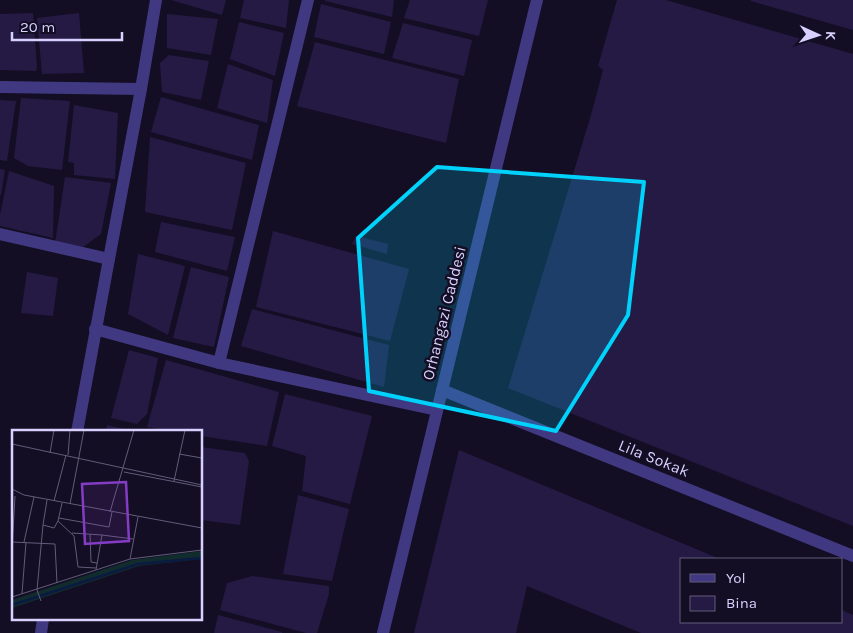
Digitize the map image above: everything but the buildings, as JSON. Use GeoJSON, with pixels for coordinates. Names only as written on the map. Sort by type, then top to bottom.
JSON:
{"type":"FeatureCollection","features":[{"type":"Feature","properties":{"kind":"street"},"geometry":{"type":"LineString","coordinates":[[77,430],[156,0]]}},
{"type":"Feature","properties":{"kind":"street"},"geometry":{"type":"LineString","coordinates":[[219,363],[308,0]]}},
{"type":"Feature","properties":{"kind":"street","name":"Orhangazi Caddesi"},"geometry":{"type":"LineString","coordinates":[[383,633],[537,0]]}},
{"type":"Feature","properties":{"kind":"street"},"geometry":{"type":"LineString","coordinates":[[0,87],[141,90]]}},
{"type":"Feature","properties":{"kind":"street"},"geometry":{"type":"LineString","coordinates":[[0,234],[109,259]]}},
{"type":"Feature","properties":{"kind":"street"},"geometry":{"type":"LineString","coordinates":[[95,329],[219,363],[437,410]]}},
{"type":"Feature","properties":{"kind":"street","name":"Lila Sokak"},"geometry":{"type":"LineString","coordinates":[[442,390],[853,556]]}},
{"type":"Feature","properties":{"kind":"street"},"geometry":{"type":"LineString","coordinates":[[41,633],[43,620]]}},
{"type":"Feature","properties":{"kind":"highlighted area"},"geometry":{"type":"Polygon","coordinates":[[[437,167],[644,182],[628,315],[556,431],[369,391],[358,238],[437,167]]]}}]}
